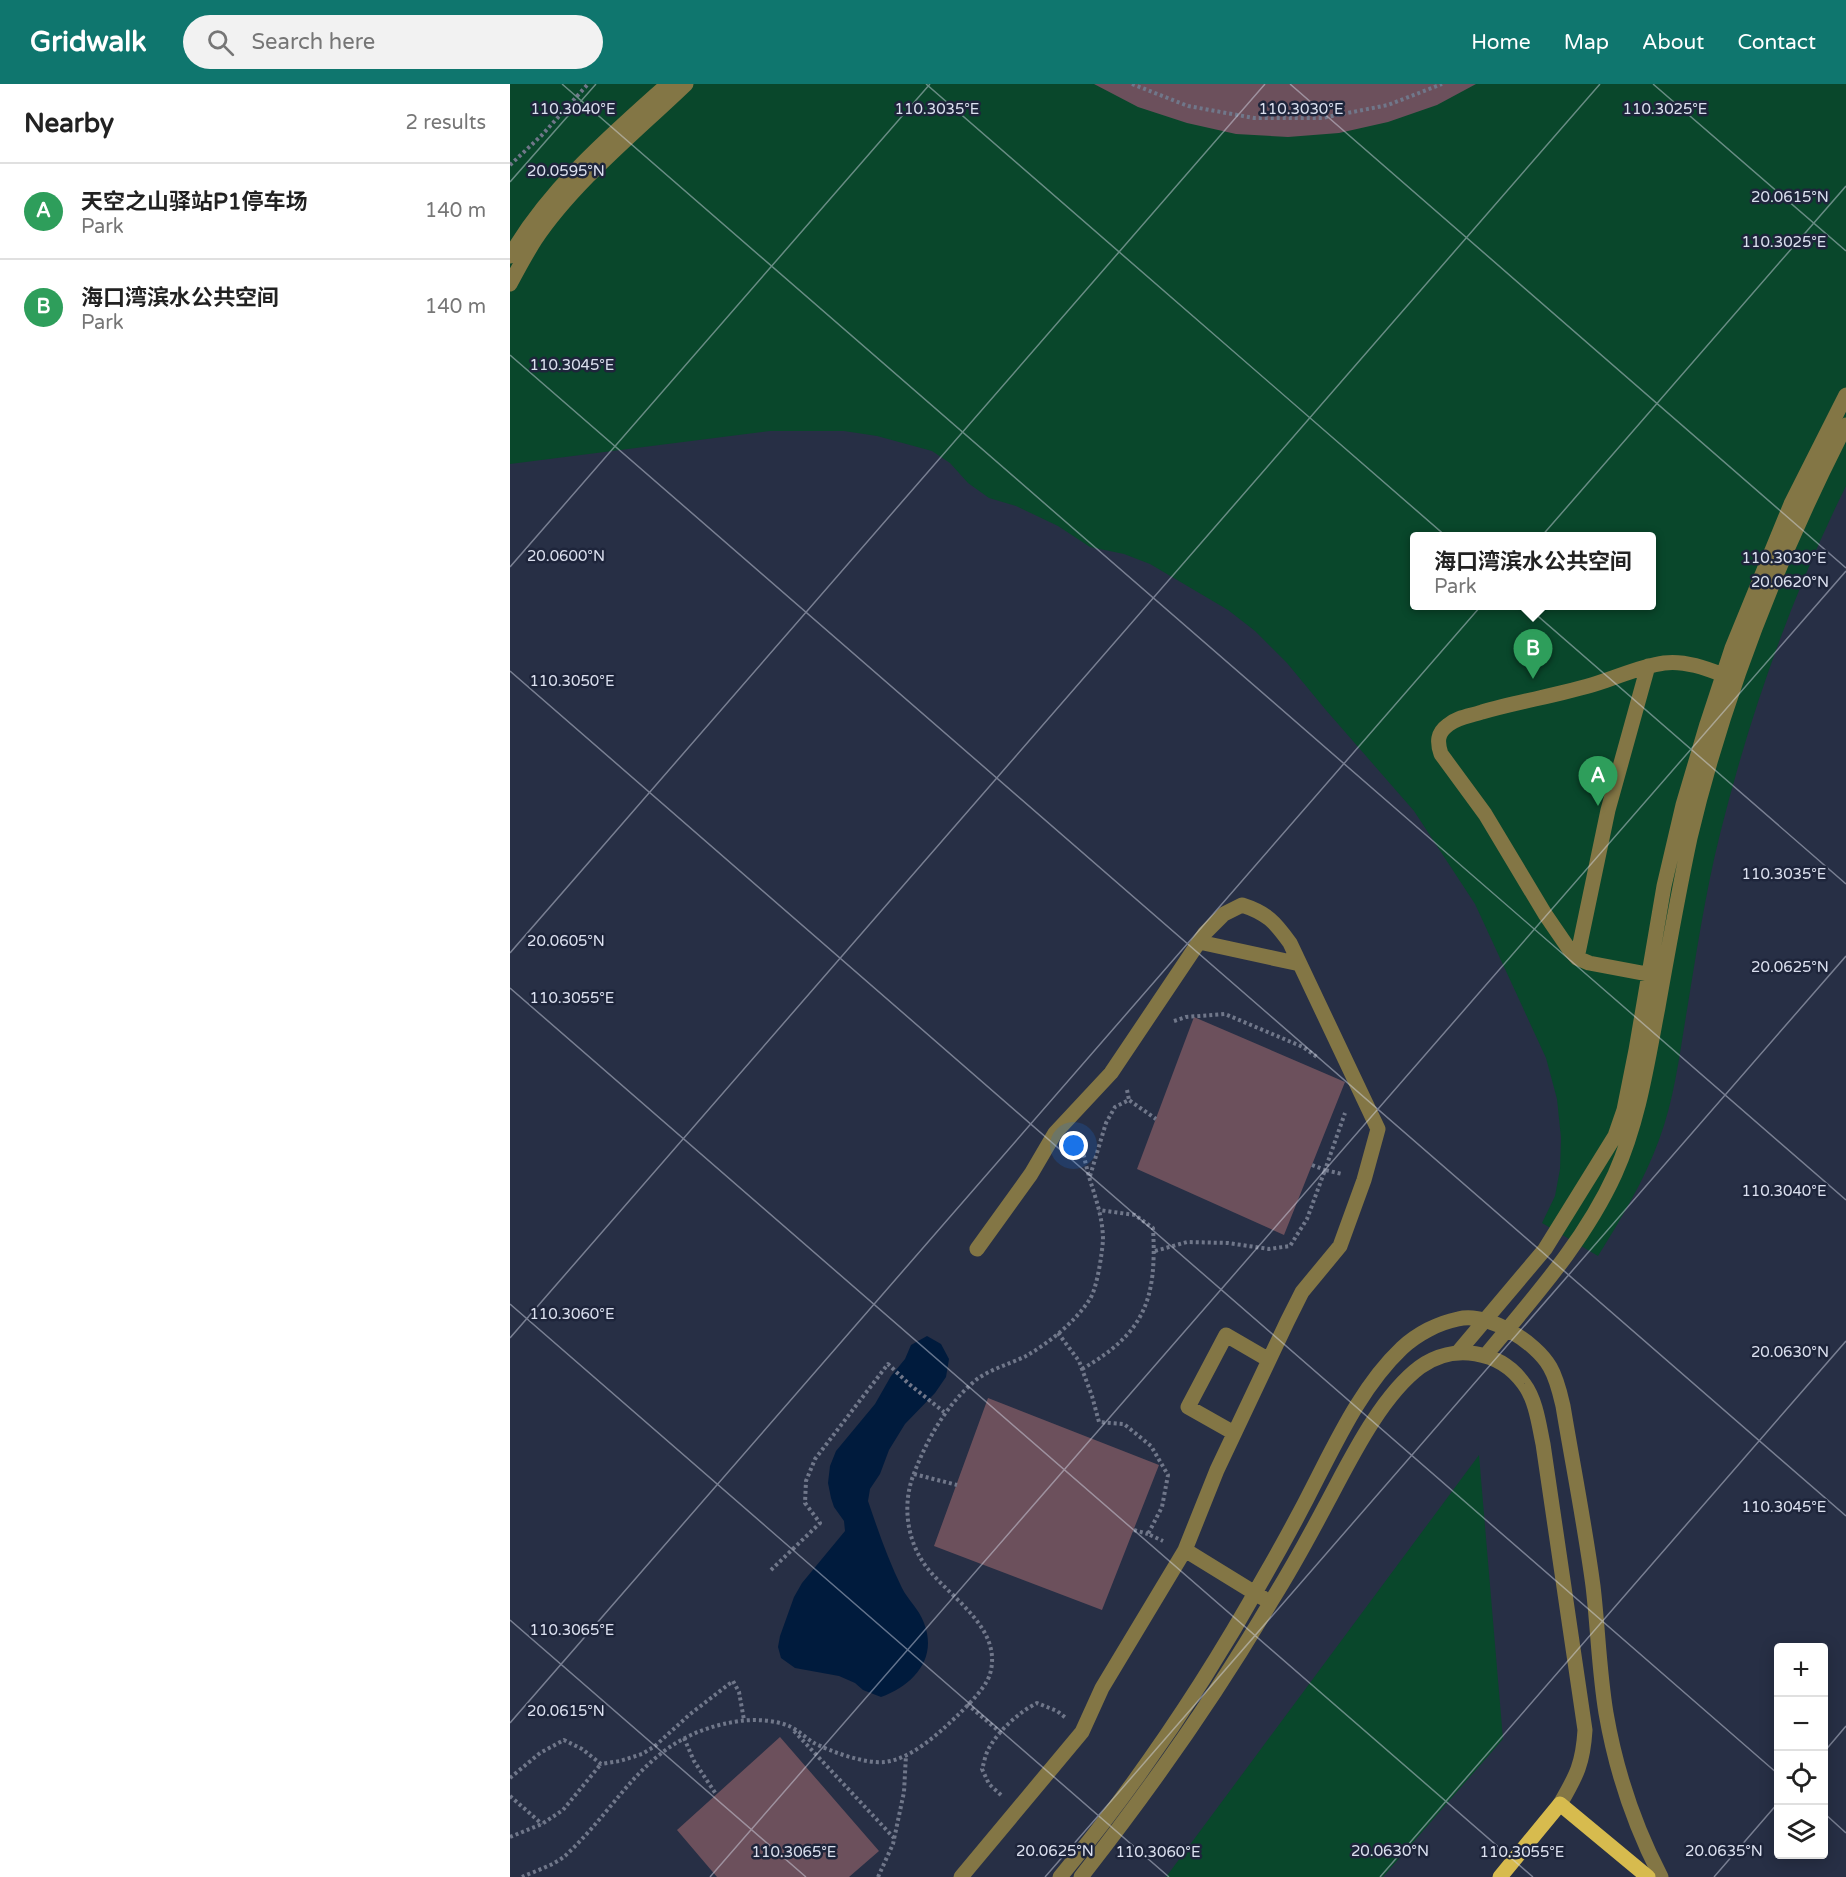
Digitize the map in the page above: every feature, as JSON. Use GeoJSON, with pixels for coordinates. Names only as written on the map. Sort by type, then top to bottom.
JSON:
{"type":"FeatureCollection","features":[{"type":"Feature","properties":{"kind":"main road"},"geometry":{"type":"LineString","coordinates":[[1500,1877],[1560,1804],[1648,1877]]}},
{"type":"Feature","properties":{"kind":"street"},"geometry":{"type":"LineString","coordinates":[[510,256],[525,230],[558,189],[668,84]]}},
{"type":"Feature","properties":{"kind":"street"},"geometry":{"type":"LineString","coordinates":[[510,284],[536,239],[567,200],[686,84]]}},
{"type":"Feature","properties":{"kind":"street"},"geometry":{"type":"LineString","coordinates":[[1459,1352],[1545,1249],[1615,1136],[1624,1110],[1691,835],[1722,724],[1730,677],[1732,648],[1791,504],[1846,395]]}},
{"type":"Feature","properties":{"kind":"street"},"geometry":{"type":"LineString","coordinates":[[1730,677],[1816,484],[1846,425]]}},
{"type":"Feature","properties":{"kind":"street"},"geometry":{"type":"LineString","coordinates":[[1656,976],[1588,963],[1577,958],[1545,914],[1485,814],[1441,754],[1438,744],[1439,736],[1454,720],[1598,683],[1648,666],[1687,663],[1730,677]]}},
{"type":"Feature","properties":{"kind":"street"},"geometry":{"type":"LineString","coordinates":[[1577,958],[1608,810],[1648,666]]}},
{"type":"Feature","properties":{"kind":"street"},"geometry":{"type":"LineString","coordinates":[[961,1877],[1082,1732],[1102,1688],[1185,1550],[1234,1433],[1302,1292],[1340,1246],[1364,1180],[1377,1129],[1290,943],[1277,925],[1262,912],[1242,904],[1224,914],[1199,942],[1111,1072],[1056,1134],[977,1249]]}},
{"type":"Feature","properties":{"kind":"street"},"geometry":{"type":"LineString","coordinates":[[1199,942],[1300,964]]}},
{"type":"Feature","properties":{"kind":"street"},"geometry":{"type":"LineString","coordinates":[[1486,1355],[1563,1261],[1614,1176],[1637,1113],[1653,1041],[1656,976]]}},
{"type":"Feature","properties":{"kind":"street"},"geometry":{"type":"LineString","coordinates":[[1060,1877],[1094,1836],[1208,1674],[1255,1594],[1338,1440],[1381,1372],[1403,1347],[1430,1328],[1460,1318],[1485,1321],[1507,1329],[1520,1337],[1550,1366],[1558,1386],[1593,1584],[1606,1712],[1615,1759],[1628,1803],[1661,1877]]}},
{"type":"Feature","properties":{"kind":"street"},"geometry":{"type":"LineString","coordinates":[[1234,1433],[1188,1407],[1226,1335],[1269,1360]]}},
{"type":"Feature","properties":{"kind":"street"},"geometry":{"type":"LineString","coordinates":[[1081,1877],[1173,1754],[1271,1603],[1372,1424],[1398,1387],[1420,1367],[1442,1355],[1459,1352],[1486,1355],[1512,1370],[1525,1385],[1533,1402],[1543,1444],[1585,1730],[1584,1755],[1574,1780],[1560,1804]]}},
{"type":"Feature","properties":{"kind":"street"},"geometry":{"type":"LineString","coordinates":[[1185,1550],[1271,1603]]}},
{"type":"Feature","properties":{"kind":"path"},"geometry":{"type":"LineString","coordinates":[[510,165],[542,135],[588,84]]}},
{"type":"Feature","properties":{"kind":"path"},"geometry":{"type":"LineString","coordinates":[[1132,84],[1188,106],[1254,118],[1322,118],[1388,105],[1442,84]]}},
{"type":"Feature","properties":{"kind":"path"},"geometry":{"type":"LineString","coordinates":[[1165,1023],[1186,1017],[1225,1014],[1303,1047],[1320,1059]]}},
{"type":"Feature","properties":{"kind":"path"},"geometry":{"type":"LineString","coordinates":[[1126,1081],[1129,1100],[1156,1119]]}},
{"type":"Feature","properties":{"kind":"path"},"geometry":{"type":"LineString","coordinates":[[1090,1178],[1106,1123],[1115,1107],[1129,1100]]}},
{"type":"Feature","properties":{"kind":"path"},"geometry":{"type":"LineString","coordinates":[[1155,1251],[1187,1242],[1228,1243],[1269,1249],[1290,1246],[1307,1219],[1346,1111]]}},
{"type":"Feature","properties":{"kind":"path"},"geometry":{"type":"LineString","coordinates":[[522,1877],[564,1858],[640,1773],[657,1756],[684,1737],[717,1725],[744,1720],[772,1722],[789,1726],[830,1751],[884,1762],[906,1755],[935,1736],[990,1677],[993,1659],[990,1644],[983,1629],[926,1566],[917,1551],[906,1512],[909,1491],[914,1474],[944,1412],[978,1378],[1024,1356],[1058,1333],[1091,1297],[1102,1240],[1099,1210],[1074,1114]]}},
{"type":"Feature","properties":{"kind":"path"},"geometry":{"type":"LineString","coordinates":[[1312,1164],[1325,1170],[1364,1180]]}},
{"type":"Feature","properties":{"kind":"path"},"geometry":{"type":"LineString","coordinates":[[1082,1369],[1104,1357],[1128,1336],[1146,1308],[1155,1264],[1153,1228],[1135,1215],[1099,1210]]}},
{"type":"Feature","properties":{"kind":"path"},"geometry":{"type":"LineString","coordinates":[[1058,1333],[1079,1361],[1099,1422],[1124,1424],[1151,1446],[1168,1475],[1162,1507],[1148,1534]]}},
{"type":"Feature","properties":{"kind":"path"},"geometry":{"type":"LineString","coordinates":[[771,1570],[820,1523],[805,1503],[806,1481],[815,1460],[888,1364],[944,1412]]}},
{"type":"Feature","properties":{"kind":"path"},"geometry":{"type":"LineString","coordinates":[[914,1474],[957,1485]]}},
{"type":"Feature","properties":{"kind":"path"},"geometry":{"type":"LineString","coordinates":[[1134,1530],[1185,1550]]}},
{"type":"Feature","properties":{"kind":"path"},"geometry":{"type":"LineString","coordinates":[[510,1837],[542,1824],[563,1810],[601,1764],[642,1754],[655,1746],[689,1715],[733,1681],[739,1692],[744,1720]]}},
{"type":"Feature","properties":{"kind":"path"},"geometry":{"type":"LineString","coordinates":[[1018,1809],[989,1784],[982,1769],[988,1750],[1001,1733],[1021,1711],[1037,1703],[1057,1711],[1082,1732]]}},
{"type":"Feature","properties":{"kind":"path"},"geometry":{"type":"LineString","coordinates":[[967,1704],[1001,1733]]}},
{"type":"Feature","properties":{"kind":"path"},"geometry":{"type":"LineString","coordinates":[[789,1726],[894,1838]]}},
{"type":"Feature","properties":{"kind":"path"},"geometry":{"type":"LineString","coordinates":[[684,1737],[694,1761],[716,1794]]}},
{"type":"Feature","properties":{"kind":"path"},"geometry":{"type":"LineString","coordinates":[[510,1778],[540,1753],[564,1740],[582,1749],[601,1764]]}},
{"type":"Feature","properties":{"kind":"path"},"geometry":{"type":"LineString","coordinates":[[878,1877],[894,1838],[904,1792],[906,1755]]}},
{"type":"Feature","properties":{"kind":"path"},"geometry":{"type":"LineString","coordinates":[[510,1796],[542,1824]]}},
{"type":"Feature","properties":{"kind":"green space"},"geometry":{"type":"Polygon","coordinates":[[[510,84],[1846,84],[1846,486],[1790,613],[1759,700],[1732,789],[1710,879],[1669,1110],[1653,1155],[1639,1185],[1598,1256],[1542,1223],[1555,1196],[1560,1169],[1561,1138],[1557,1099],[1546,1058],[1475,904],[1414,811],[1287,663],[1255,631],[1228,610],[1150,564],[1124,554],[1090,547],[1058,526],[1016,506],[989,498],[968,483],[950,463],[932,451],[877,436],[844,431],[770,431],[510,464],[510,84]]]}},
{"type":"Feature","properties":{"kind":"green space"},"geometry":{"type":"Polygon","coordinates":[[[1479,1455],[1503,1739],[1383,1877],[1166,1877],[1479,1455]]]}},
{"type":"Feature","properties":{"kind":"water"},"geometry":{"type":"Polygon","coordinates":[[[927,1336],[941,1344],[949,1359],[946,1377],[935,1393],[905,1424],[870,1489],[868,1501],[897,1577],[924,1623],[928,1648],[920,1669],[912,1678],[893,1692],[881,1697],[839,1676],[795,1668],[781,1658],[778,1647],[794,1597],[802,1583],[845,1531],[844,1521],[834,1507],[828,1483],[830,1466],[836,1451],[875,1404],[891,1376],[905,1359],[911,1345],[927,1336]]]}},
{"type":"Feature","properties":{"kind":"building"},"geometry":{"type":"Polygon","coordinates":[[[1094,84],[1476,84],[1437,105],[1388,122],[1339,133],[1288,137],[1236,134],[1187,123],[1138,107],[1094,84]]]}},
{"type":"Feature","properties":{"kind":"building"},"geometry":{"type":"Polygon","coordinates":[[[1194,1017],[1345,1082],[1284,1235],[1137,1169],[1194,1017]]]}},
{"type":"Feature","properties":{"kind":"building"},"geometry":{"type":"Polygon","coordinates":[[[988,1398],[1159,1465],[1102,1610],[934,1546],[988,1398]]]}},
{"type":"Feature","properties":{"kind":"building"},"geometry":{"type":"Polygon","coordinates":[[[780,1737],[879,1851],[849,1877],[717,1877],[677,1830],[780,1737]]]}},
{"type":"Feature","properties":{"kind":"place","name":"海口湾滨水公共空间"},"geometry":{"type":"Point","coordinates":[1533,679]}},
{"type":"Feature","properties":{"kind":"place","name":"天空之山驿站P1停车场"},"geometry":{"type":"Point","coordinates":[1598,806]}}]}
